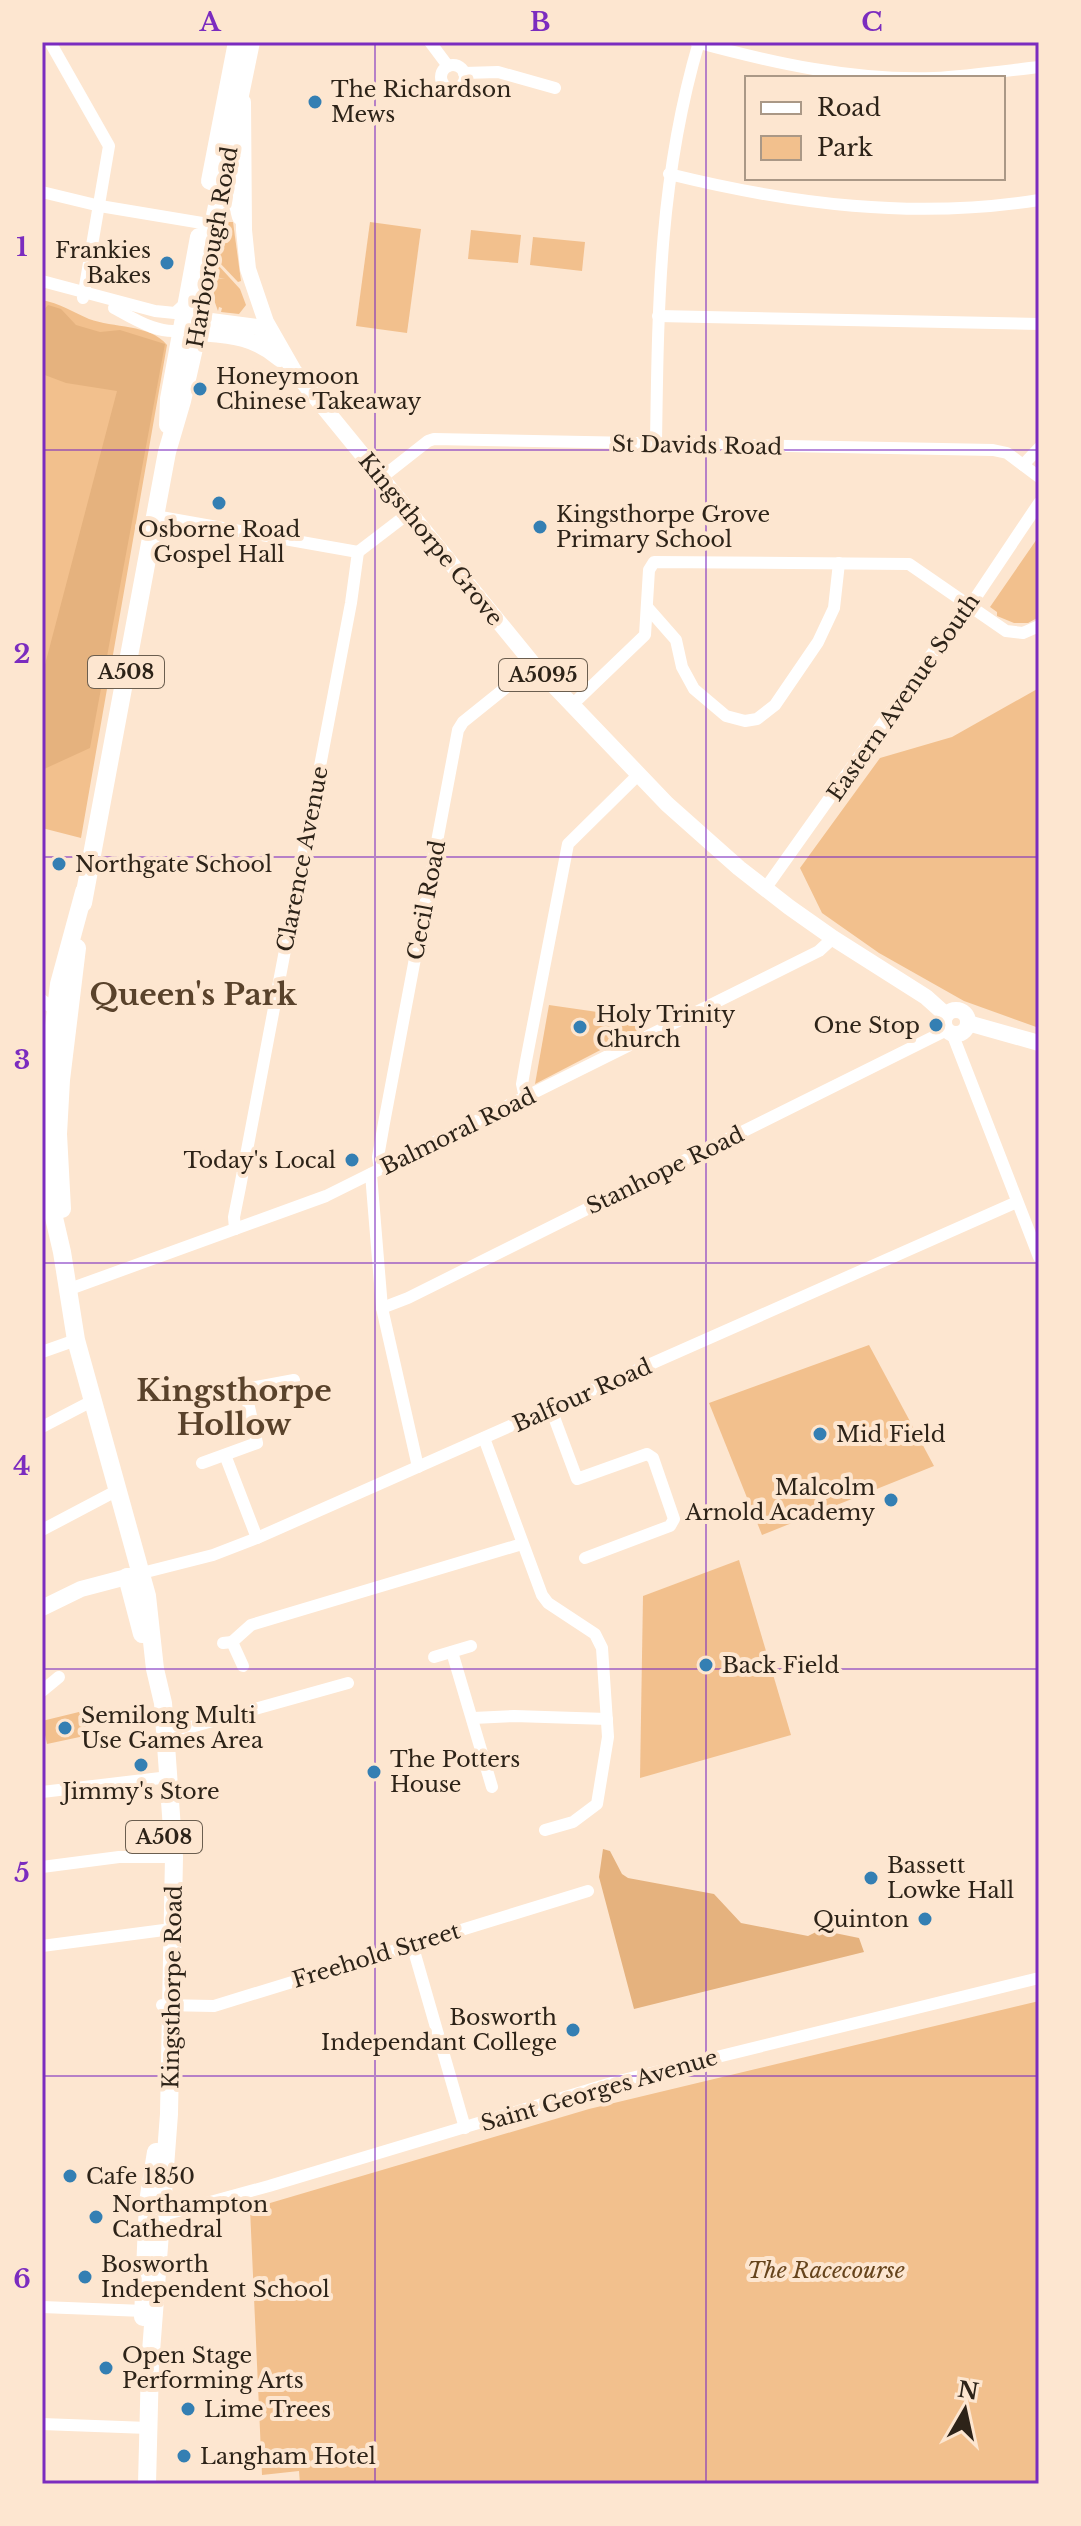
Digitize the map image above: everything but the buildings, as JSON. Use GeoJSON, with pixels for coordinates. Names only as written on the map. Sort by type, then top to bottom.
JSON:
{"type":"FeatureCollection","features":[{"type":"Feature","properties":{"kind":"highway","name":"Harborough Road"},"geometry":{"type":"LineString","coordinates":[[66,983],[167,452],[169,399],[237,42]]}},
{"type":"Feature","properties":{"kind":"highway","name":"Harborough Road"},"geometry":{"type":"LineString","coordinates":[[184,321],[207,254],[251,42]]}},
{"type":"Feature","properties":{"kind":"highway"},"geometry":{"type":"LineString","coordinates":[[60,1029],[50,1021],[45,1006],[62,1008],[66,983]]}},
{"type":"Feature","properties":{"kind":"highway","name":"A508"},"geometry":{"type":"LineString","coordinates":[[66,983],[44,1110],[48,1135],[49,1196],[62,1252],[76,1340],[135,1575]]}},
{"type":"Feature","properties":{"kind":"highway","name":"A508"},"geometry":{"type":"LineString","coordinates":[[48,1135],[64,1051],[60,1029]]}},
{"type":"Feature","properties":{"kind":"highway","name":"Kingsthorpe Road"},"geometry":{"type":"LineString","coordinates":[[135,1575],[147,1596],[166,1734],[164,1930],[169,2114],[163,2215]]}},
{"type":"Feature","properties":{"kind":"highway","name":"Kingsthorpe Road"},"geometry":{"type":"LineString","coordinates":[[155,1669],[151,1701],[174,1857],[166,2010]]}},
{"type":"Feature","properties":{"kind":"highway","name":"A508"},"geometry":{"type":"LineString","coordinates":[[147,2484],[142,2428],[144,2270],[166,2010]]}},
{"type":"Feature","properties":{"kind":"highway"},"geometry":{"type":"LineString","coordinates":[[144,2270],[151,2263],[153,2230],[157,2219],[163,2215]]}},
{"type":"Feature","properties":{"kind":"highway","name":"A508"},"geometry":{"type":"LineString","coordinates":[[135,2484],[150,2365],[163,2215]]}},
{"type":"Feature","properties":{"kind":"main road","name":"Kingsthorpe Grove"},"geometry":{"type":"LineString","coordinates":[[243,89],[244,230],[251,281],[272,335],[294,371],[534,665],[638,775],[700,835],[765,889],[833,938],[926,997],[948,1026]]}},
{"type":"Feature","properties":{"kind":"main road","name":"Kingsthorpe Grove"},"geometry":{"type":"LineString","coordinates":[[216,148],[244,230]]}},
{"type":"Feature","properties":{"kind":"main road"},"geometry":{"type":"LineString","coordinates":[[184,321],[257,327],[272,335]]}},
{"type":"Feature","properties":{"kind":"main road","name":"A5095"},"geometry":{"type":"LineString","coordinates":[[184,321],[221,335],[259,343],[294,371]]}},
{"type":"Feature","properties":{"kind":"main road","name":"Kingsthorpe Grove"},"geometry":{"type":"LineString","coordinates":[[948,1026],[951,1011],[959,1010],[968,1023],[1039,1043]]}},
{"type":"Feature","properties":{"kind":"main road"},"geometry":{"type":"LineString","coordinates":[[42,1608],[81,1589],[135,1575]]}},
{"type":"Feature","properties":{"kind":"street"},"geometry":{"type":"LineString","coordinates":[[50,42],[109,146],[84,295]]}},
{"type":"Feature","properties":{"kind":"street"},"geometry":{"type":"LineString","coordinates":[[430,42],[448,66]]}},
{"type":"Feature","properties":{"kind":"street"},"geometry":{"type":"LineString","coordinates":[[656,444],[661,252],[669,174],[698,42],[783,63],[890,76]]}},
{"type":"Feature","properties":{"kind":"street"},"geometry":{"type":"LineString","coordinates":[[464,73],[462,84],[456,88],[448,87],[441,78],[448,66],[456,65],[464,73],[498,72],[555,88]]}},
{"type":"Feature","properties":{"kind":"street"},"geometry":{"type":"LineString","coordinates":[[953,76],[1039,67]]}},
{"type":"Feature","properties":{"kind":"street"},"geometry":{"type":"LineString","coordinates":[[669,174],[764,196],[851,207],[934,209],[1039,200]]}},
{"type":"Feature","properties":{"kind":"street"},"geometry":{"type":"LineString","coordinates":[[42,192],[100,206],[202,223]]}},
{"type":"Feature","properties":{"kind":"street"},"geometry":{"type":"LineString","coordinates":[[42,281],[114,308],[184,321]]}},
{"type":"Feature","properties":{"kind":"street"},"geometry":{"type":"LineString","coordinates":[[42,288],[175,313],[184,321]]}},
{"type":"Feature","properties":{"kind":"street"},"geometry":{"type":"LineString","coordinates":[[658,316],[1039,324]]}},
{"type":"Feature","properties":{"kind":"street","name":"St Davids Road"},"geometry":{"type":"LineString","coordinates":[[381,478],[430,439],[993,450],[1007,453],[1023,465]]}},
{"type":"Feature","properties":{"kind":"street"},"geometry":{"type":"LineString","coordinates":[[1039,448],[1023,465],[1039,477]]}},
{"type":"Feature","properties":{"kind":"street","name":"Eastern Avenue South"},"geometry":{"type":"LineString","coordinates":[[765,889],[970,606],[1039,503]]}},
{"type":"Feature","properties":{"kind":"street"},"geometry":{"type":"LineString","coordinates":[[155,516],[358,552],[409,513]]}},
{"type":"Feature","properties":{"kind":"street","name":"Clarence Avenue"},"geometry":{"type":"LineString","coordinates":[[235,1229],[234,1217],[351,603],[358,552]]}},
{"type":"Feature","properties":{"kind":"street"},"geometry":{"type":"LineString","coordinates":[[645,635],[649,570],[654,562],[909,564],[1011,633],[1023,633],[1039,626]]}},
{"type":"Feature","properties":{"kind":"street"},"geometry":{"type":"LineString","coordinates":[[647,607],[676,640],[682,667],[694,689],[726,716],[745,721],[757,719],[775,705],[818,642],[834,608],[839,563]]}},
{"type":"Feature","properties":{"kind":"street"},"geometry":{"type":"LineString","coordinates":[[571,706],[645,635],[670,631]]}},
{"type":"Feature","properties":{"kind":"street","name":"Cecil Road"},"geometry":{"type":"LineString","coordinates":[[418,1467],[382,1308],[375,1172],[458,730],[463,722],[534,665]]}},
{"type":"Feature","properties":{"kind":"street"},"geometry":{"type":"LineString","coordinates":[[525,1098],[522,1084],[568,844],[638,775]]}},
{"type":"Feature","properties":{"kind":"street","name":"Balmoral Road"},"geometry":{"type":"LineString","coordinates":[[67,1290],[313,1201],[819,951],[833,938]]}},
{"type":"Feature","properties":{"kind":"street"},"geometry":{"type":"LineString","coordinates":[[948,1026],[1039,1257]]}},
{"type":"Feature","properties":{"kind":"street","name":"Stanhope Road"},"geometry":{"type":"LineString","coordinates":[[382,1308],[475,1265],[948,1026]]}},
{"type":"Feature","properties":{"kind":"street","name":"Balfour Road"},"geometry":{"type":"LineString","coordinates":[[135,1575],[213,1555],[257,1538],[1017,1202]]}},
{"type":"Feature","properties":{"kind":"street"},"geometry":{"type":"LineString","coordinates":[[42,1352],[76,1340]]}},
{"type":"Feature","properties":{"kind":"street"},"geometry":{"type":"LineString","coordinates":[[202,1463],[257,1443],[245,1389],[294,1380]]}},
{"type":"Feature","properties":{"kind":"street"},"geometry":{"type":"LineString","coordinates":[[42,1427],[92,1401]]}},
{"type":"Feature","properties":{"kind":"street"},"geometry":{"type":"LineString","coordinates":[[551,1409],[577,1479],[647,1454],[653,1458],[674,1519],[670,1526],[610,1556],[585,1558]]}},
{"type":"Feature","properties":{"kind":"street"},"geometry":{"type":"LineString","coordinates":[[484,1438],[542,1595],[548,1603],[588,1628],[599,1640],[603,1657],[608,1737],[597,1804],[573,1822],[545,1830]]}},
{"type":"Feature","properties":{"kind":"street"},"geometry":{"type":"LineString","coordinates":[[225,1455],[257,1538]]}},
{"type":"Feature","properties":{"kind":"street"},"geometry":{"type":"LineString","coordinates":[[42,1530],[116,1491]]}},
{"type":"Feature","properties":{"kind":"street"},"geometry":{"type":"LineString","coordinates":[[243,1666],[228,1642],[251,1625],[522,1544]]}},
{"type":"Feature","properties":{"kind":"street"},"geometry":{"type":"LineString","coordinates":[[434,1657],[471,1646]]}},
{"type":"Feature","properties":{"kind":"street"},"geometry":{"type":"LineString","coordinates":[[452,1652],[492,1787]]}},
{"type":"Feature","properties":{"kind":"street"},"geometry":{"type":"LineString","coordinates":[[42,1691],[59,1677]]}},
{"type":"Feature","properties":{"kind":"street"},"geometry":{"type":"LineString","coordinates":[[166,1734],[348,1683]]}},
{"type":"Feature","properties":{"kind":"street"},"geometry":{"type":"LineString","coordinates":[[473,1718],[607,1719]]}},
{"type":"Feature","properties":{"kind":"street"},"geometry":{"type":"LineString","coordinates":[[42,1792],[164,1777]]}},
{"type":"Feature","properties":{"kind":"street"},"geometry":{"type":"LineString","coordinates":[[42,1867],[119,1857],[165,1857]]}},
{"type":"Feature","properties":{"kind":"street","name":"Freehold Street"},"geometry":{"type":"LineString","coordinates":[[166,2010],[214,2006],[588,1891]]}},
{"type":"Feature","properties":{"kind":"street"},"geometry":{"type":"LineString","coordinates":[[42,1946],[164,1930]]}},
{"type":"Feature","properties":{"kind":"street"},"geometry":{"type":"LineString","coordinates":[[412,1944],[465,2128]]}},
{"type":"Feature","properties":{"kind":"street","name":"Saint Georges Avenue"},"geometry":{"type":"LineString","coordinates":[[163,2215],[628,2078],[1039,1978]]}},
{"type":"Feature","properties":{"kind":"street"},"geometry":{"type":"LineString","coordinates":[[42,2307],[144,2311]]}},
{"type":"Feature","properties":{"kind":"street"},"geometry":{"type":"LineString","coordinates":[[42,2424],[142,2428]]}},
{"type":"Feature","properties":{"kind":"green space"},"geometry":{"type":"Polygon","coordinates":[[[225,222],[233,222],[241,281],[238,282],[218,261],[225,222]]]}},
{"type":"Feature","properties":{"kind":"green space"},"geometry":{"type":"Polygon","coordinates":[[[370,222],[421,229],[407,333],[356,326],[370,222]]]}},
{"type":"Feature","properties":{"kind":"green space"},"geometry":{"type":"Polygon","coordinates":[[[471,230],[521,235],[518,263],[468,259],[471,230]]]}},
{"type":"Feature","properties":{"kind":"green space"},"geometry":{"type":"Polygon","coordinates":[[[533,237],[585,242],[582,271],[530,265],[533,237]]]}},
{"type":"Feature","properties":{"kind":"green space"},"geometry":{"type":"Polygon","coordinates":[[[218,265],[240,289],[246,305],[239,314],[221,312],[222,308],[219,307],[218,311],[213,297],[216,278],[225,279],[216,277],[218,265]]]}},
{"type":"Feature","properties":{"kind":"green space"},"geometry":{"type":"Polygon","coordinates":[[[42,300],[89,319],[151,333],[167,345],[81,838],[42,828],[42,300]]]}},
{"type":"Feature","properties":{"kind":"green space"},"geometry":{"type":"Polygon","coordinates":[[[1039,536],[1039,617],[1028,623],[1014,623],[997,616],[997,612],[990,607],[1039,536]]]}},
{"type":"Feature","properties":{"kind":"green space"},"geometry":{"type":"Polygon","coordinates":[[[1039,688],[1039,1028],[964,1001],[879,953],[822,913],[800,868],[880,758],[952,737],[1039,688]]]}},
{"type":"Feature","properties":{"kind":"green space"},"geometry":{"type":"Polygon","coordinates":[[[549,1005],[632,1017],[639,1030],[535,1084],[549,1005]]]}},
{"type":"Feature","properties":{"kind":"green space","name":"Mid Field"},"geometry":{"type":"Polygon","coordinates":[[[869,1345],[934,1466],[762,1535],[709,1403],[869,1345]]]}},
{"type":"Feature","properties":{"kind":"green space","name":"Back Field"},"geometry":{"type":"Polygon","coordinates":[[[739,1560],[791,1735],[640,1778],[643,1596],[739,1560]]]}},
{"type":"Feature","properties":{"kind":"green space","name":"Semilong Multi Use Games Area"},"geometry":{"type":"Polygon","coordinates":[[[83,1711],[89,1735],[47,1744],[42,1721],[83,1711]]]}},
{"type":"Feature","properties":{"kind":"green space","name":"The Racecourse"},"geometry":{"type":"Polygon","coordinates":[[[1039,2001],[1039,2484],[300,2484],[299,2471],[262,2475],[250,2209],[589,2109],[1039,2001]]]}},
{"type":"Feature","properties":{"kind":"shaded area"},"geometry":{"type":"Polygon","coordinates":[[[48,305],[61,309],[76,325],[100,332],[120,330],[165,344],[90,748],[42,770],[42,676],[117,391],[66,383],[42,374],[42,312],[48,305]]]}},
{"type":"Feature","properties":{"kind":"shaded area"},"geometry":{"type":"Polygon","coordinates":[[[603,1849],[610,1851],[622,1874],[628,1878],[714,1894],[741,1923],[808,1936],[820,1930],[859,1938],[864,1952],[634,2009],[599,1877],[603,1849]]]}},
{"type":"Feature","properties":{"kind":"place","name":"The Richardson Mews"},"geometry":{"type":"Point","coordinates":[315,102]}},
{"type":"Feature","properties":{"kind":"place","name":"Frankies Bakes"},"geometry":{"type":"Point","coordinates":[167,263]}},
{"type":"Feature","properties":{"kind":"place","name":"Honeymoon Chinese Takeaway"},"geometry":{"type":"Point","coordinates":[200,389]}},
{"type":"Feature","properties":{"kind":"place","name":"Osborne Road Gospel Hall"},"geometry":{"type":"Point","coordinates":[219,503]}},
{"type":"Feature","properties":{"kind":"place","name":"Kingsthorpe Grove Primary School"},"geometry":{"type":"Point","coordinates":[540,527]}},
{"type":"Feature","properties":{"kind":"place","name":"Northgate School"},"geometry":{"type":"Point","coordinates":[59,864]}},
{"type":"Feature","properties":{"kind":"place","name":"One Stop"},"geometry":{"type":"Point","coordinates":[936,1025]}},
{"type":"Feature","properties":{"kind":"place","name":"Holy Trinity Church"},"geometry":{"type":"Point","coordinates":[580,1027]}},
{"type":"Feature","properties":{"kind":"place","name":"Today's Local"},"geometry":{"type":"Point","coordinates":[352,1160]}},
{"type":"Feature","properties":{"kind":"place","name":"Mid Field"},"geometry":{"type":"Point","coordinates":[820,1434]}},
{"type":"Feature","properties":{"kind":"place","name":"Malcolm Arnold Academy"},"geometry":{"type":"Point","coordinates":[891,1500]}},
{"type":"Feature","properties":{"kind":"place","name":"Back Field"},"geometry":{"type":"Point","coordinates":[706,1665]}},
{"type":"Feature","properties":{"kind":"place","name":"Semilong Multi Use Games Area"},"geometry":{"type":"Point","coordinates":[65,1728]}},
{"type":"Feature","properties":{"kind":"place","name":"Jimmy's Store"},"geometry":{"type":"Point","coordinates":[141,1765]}},
{"type":"Feature","properties":{"kind":"place","name":"The Potters House"},"geometry":{"type":"Point","coordinates":[374,1772]}},
{"type":"Feature","properties":{"kind":"place","name":"Bassett Lowke Hall"},"geometry":{"type":"Point","coordinates":[871,1878]}},
{"type":"Feature","properties":{"kind":"place","name":"Quinton"},"geometry":{"type":"Point","coordinates":[925,1919]}},
{"type":"Feature","properties":{"kind":"place","name":"Bosworth Independant College"},"geometry":{"type":"Point","coordinates":[573,2030]}},
{"type":"Feature","properties":{"kind":"place","name":"Cafe 1850"},"geometry":{"type":"Point","coordinates":[70,2176]}},
{"type":"Feature","properties":{"kind":"place","name":"Northampton Cathedral"},"geometry":{"type":"Point","coordinates":[96,2217]}},
{"type":"Feature","properties":{"kind":"place","name":"Bosworth Independent School"},"geometry":{"type":"Point","coordinates":[85,2277]}},
{"type":"Feature","properties":{"kind":"place","name":"Open Stage Performing Arts"},"geometry":{"type":"Point","coordinates":[106,2368]}},
{"type":"Feature","properties":{"kind":"place","name":"Lime Trees"},"geometry":{"type":"Point","coordinates":[188,2409]}},
{"type":"Feature","properties":{"kind":"place","name":"Langham Hotel"},"geometry":{"type":"Point","coordinates":[184,2456]}},
{"type":"Feature","properties":{"kind":"district","name":"Queen's Park"},"geometry":{"type":"Point","coordinates":[193,995]}},
{"type":"Feature","properties":{"kind":"district","name":"Kingsthorpe Hollow"},"geometry":{"type":"Point","coordinates":[234,1408]}}]}
